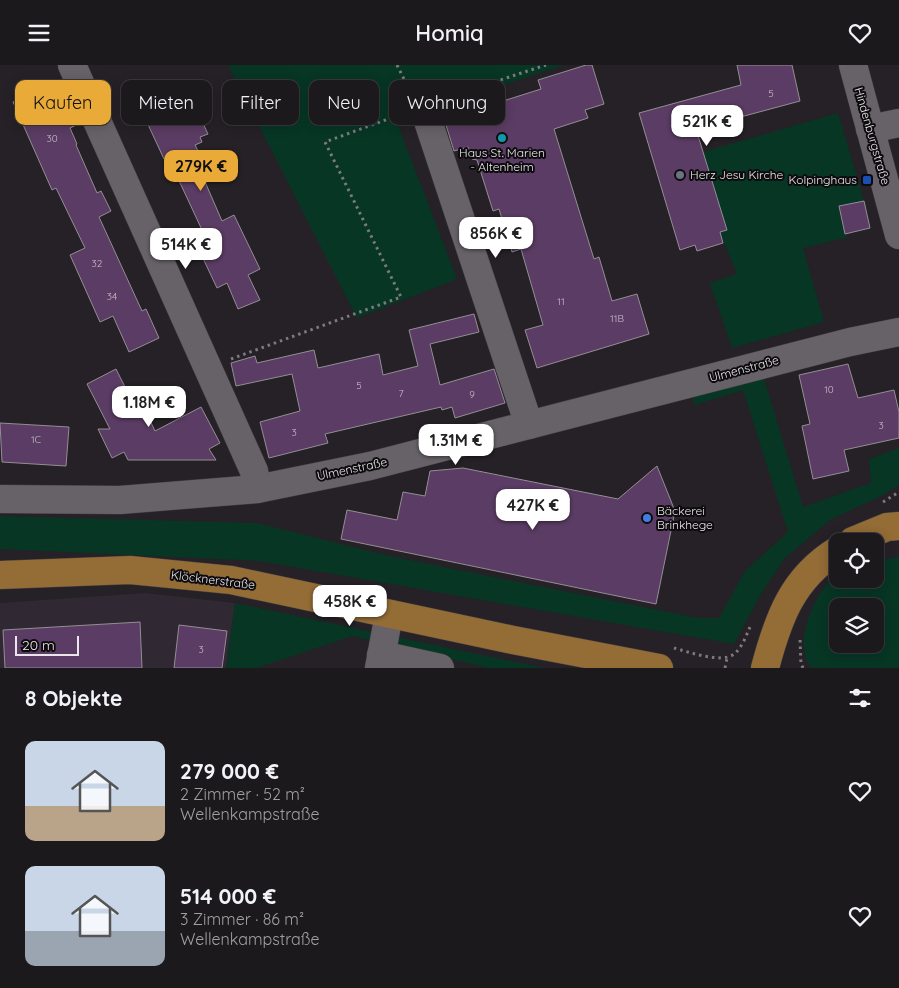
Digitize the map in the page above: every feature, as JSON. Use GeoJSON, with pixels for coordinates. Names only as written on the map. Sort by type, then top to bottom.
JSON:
{"type":"FeatureCollection","features":[{"type":"Feature","properties":{"kind":"main road"},"geometry":{"type":"LineString","coordinates":[[872,533],[887,527],[899,526]]}},
{"type":"Feature","properties":{"kind":"main road"},"geometry":{"type":"LineString","coordinates":[[765,668],[779,623],[794,589],[814,567],[829,556]]}},
{"type":"Feature","properties":{"kind":"main road","name":"Klöcknerstraße"},"geometry":{"type":"LineString","coordinates":[[0,575],[130,570],[232,580],[389,613],[666,658]]}},
{"type":"Feature","properties":{"kind":"street"},"geometry":{"type":"LineString","coordinates":[[72,65],[206,368],[254,471],[257,489]]}},
{"type":"Feature","properties":{"kind":"street","name":"Hindenburgstraße"},"geometry":{"type":"LineString","coordinates":[[852,65],[899,235]]}},
{"type":"Feature","properties":{"kind":"street"},"geometry":{"type":"LineString","coordinates":[[870,129],[899,123]]}},
{"type":"Feature","properties":{"kind":"street"},"geometry":{"type":"LineString","coordinates":[[429,125],[529,425]]}},
{"type":"Feature","properties":{"kind":"street","name":"Ulmenstraße"},"geometry":{"type":"LineString","coordinates":[[0,499],[120,500],[257,489],[370,466],[850,342],[899,332]]}},
{"type":"Feature","properties":{"kind":"street"},"geometry":{"type":"LineString","coordinates":[[389,613],[380,662],[440,668]]}},
{"type":"Feature","properties":{"kind":"path"},"geometry":{"type":"LineString","coordinates":[[501,80],[546,65]]}},
{"type":"Feature","properties":{"kind":"path"},"geometry":{"type":"LineString","coordinates":[[206,368],[401,297],[325,142],[389,118]]}},
{"type":"Feature","properties":{"kind":"path"},"geometry":{"type":"LineString","coordinates":[[882,502],[899,492]]}},
{"type":"Feature","properties":{"kind":"path"},"geometry":{"type":"LineString","coordinates":[[666,658],[727,658],[735,654],[742,644],[753,620]]}},
{"type":"Feature","properties":{"kind":"path"},"geometry":{"type":"LineString","coordinates":[[725,668],[727,658]]}},
{"type":"Feature","properties":{"kind":"shaded area"},"geometry":{"type":"Polygon","coordinates":[[[145,593],[235,603],[226,668],[0,668],[0,603],[145,593]]]}},
{"type":"Feature","properties":{"kind":"green space"},"geometry":{"type":"Polygon","coordinates":[[[228,65],[564,65],[505,84],[505,80],[389,80],[389,125],[398,125],[457,279],[357,318],[259,125],[299,125],[299,80],[236,80],[228,65]]]}},
{"type":"Feature","properties":{"kind":"green space"},"geometry":{"type":"Polygon","coordinates":[[[838,113],[864,201],[839,206],[845,234],[848,237],[803,248],[824,322],[732,348],[710,283],[737,274],[720,232],[703,152],[838,113]]]}},
{"type":"Feature","properties":{"kind":"green space"},"geometry":{"type":"Polygon","coordinates":[[[762,372],[803,507],[871,483],[869,459],[899,448],[899,485],[885,494],[830,520],[784,559],[761,594],[734,644],[259,561],[0,549],[0,516],[257,523],[385,555],[698,618],[719,618],[745,571],[788,532],[743,390],[695,405],[691,393],[762,372]]]}},
{"type":"Feature","properties":{"kind":"green space"},"geometry":{"type":"Polygon","coordinates":[[[899,557],[899,668],[811,668],[806,657],[804,645],[805,631],[814,604],[829,582],[829,588],[884,588],[884,559],[899,557]]]}},
{"type":"Feature","properties":{"kind":"green space"},"geometry":{"type":"Polygon","coordinates":[[[235,603],[545,668],[489,668],[352,636],[257,668],[226,668],[235,603]]]}},
{"type":"Feature","properties":{"kind":"building"},"geometry":{"type":"Polygon","coordinates":[[[586,65],[592,65],[604,104],[585,110],[588,118],[554,129],[594,259],[599,257],[612,301],[637,294],[649,334],[537,368],[525,330],[543,325],[521,249],[512,252],[499,209],[493,211],[477,160],[472,159],[468,147],[454,151],[446,125],[505,125],[505,100],[541,89],[538,80],[586,65]]]}},
{"type":"Feature","properties":{"kind":"building"},"geometry":{"type":"Polygon","coordinates":[[[737,65],[792,65],[800,101],[696,129],[727,230],[720,232],[723,243],[697,251],[695,245],[680,250],[639,113],[741,85],[737,65]]]}},
{"type":"Feature","properties":{"kind":"building"},"geometry":{"type":"Polygon","coordinates":[[[23,125],[76,125],[70,128],[76,145],[97,193],[101,191],[111,211],[99,217],[142,311],[146,309],[159,338],[129,352],[113,316],[100,322],[70,255],[85,248],[56,188],[52,190],[23,125]]]}},
{"type":"Feature","properties":{"kind":"building"},"geometry":{"type":"Polygon","coordinates":[[[148,125],[204,125],[208,134],[200,137],[202,142],[195,145],[198,151],[193,154],[222,221],[234,215],[260,269],[248,275],[260,300],[238,309],[227,283],[217,288],[192,235],[202,230],[168,157],[164,159],[148,125]]]}},
{"type":"Feature","properties":{"kind":"building"},"geometry":{"type":"Polygon","coordinates":[[[864,201],[870,228],[845,234],[839,206],[864,201]]]}},
{"type":"Feature","properties":{"kind":"building"},"geometry":{"type":"Polygon","coordinates":[[[474,314],[479,332],[430,344],[440,385],[494,369],[505,403],[455,418],[452,407],[442,410],[441,407],[325,434],[328,443],[269,458],[260,422],[300,411],[292,374],[236,386],[231,363],[255,356],[257,363],[314,350],[318,368],[379,354],[383,375],[418,366],[409,330],[474,314]]]}},
{"type":"Feature","properties":{"kind":"building"},"geometry":{"type":"Polygon","coordinates":[[[848,364],[858,398],[894,390],[899,412],[899,438],[844,450],[849,471],[813,479],[802,426],[810,424],[799,375],[848,364]]]}},
{"type":"Feature","properties":{"kind":"building"},"geometry":{"type":"Polygon","coordinates":[[[116,369],[138,413],[145,410],[155,431],[201,407],[220,443],[209,449],[216,460],[128,460],[124,452],[112,458],[98,429],[110,429],[87,384],[116,369]]]}},
{"type":"Feature","properties":{"kind":"building"},"geometry":{"type":"Polygon","coordinates":[[[0,423],[69,427],[66,466],[2,462],[0,423]]]}},
{"type":"Feature","properties":{"kind":"building"},"geometry":{"type":"Polygon","coordinates":[[[657,466],[675,511],[656,604],[341,539],[347,510],[397,520],[403,492],[425,496],[430,471],[463,468],[618,499],[657,466]]]}},
{"type":"Feature","properties":{"kind":"building"},"geometry":{"type":"Polygon","coordinates":[[[140,622],[142,668],[5,668],[3,630],[140,622]]]}},
{"type":"Feature","properties":{"kind":"building"},"geometry":{"type":"Polygon","coordinates":[[[179,625],[227,631],[222,668],[174,668],[179,625]]]}},
{"type":"Feature","properties":{"kind":"place","name":"Haus St. Marien - Altenheim"},"geometry":{"type":"Point","coordinates":[502,138]}},
{"type":"Feature","properties":{"kind":"place","name":"Herz Jesu Kirche"},"geometry":{"type":"Point","coordinates":[680,175]}},
{"type":"Feature","properties":{"kind":"place","name":"Kolpinghaus"},"geometry":{"type":"Point","coordinates":[867,180]}},
{"type":"Feature","properties":{"kind":"place","name":"Bäckerei Brinkhege"},"geometry":{"type":"Point","coordinates":[647,518]}}]}
